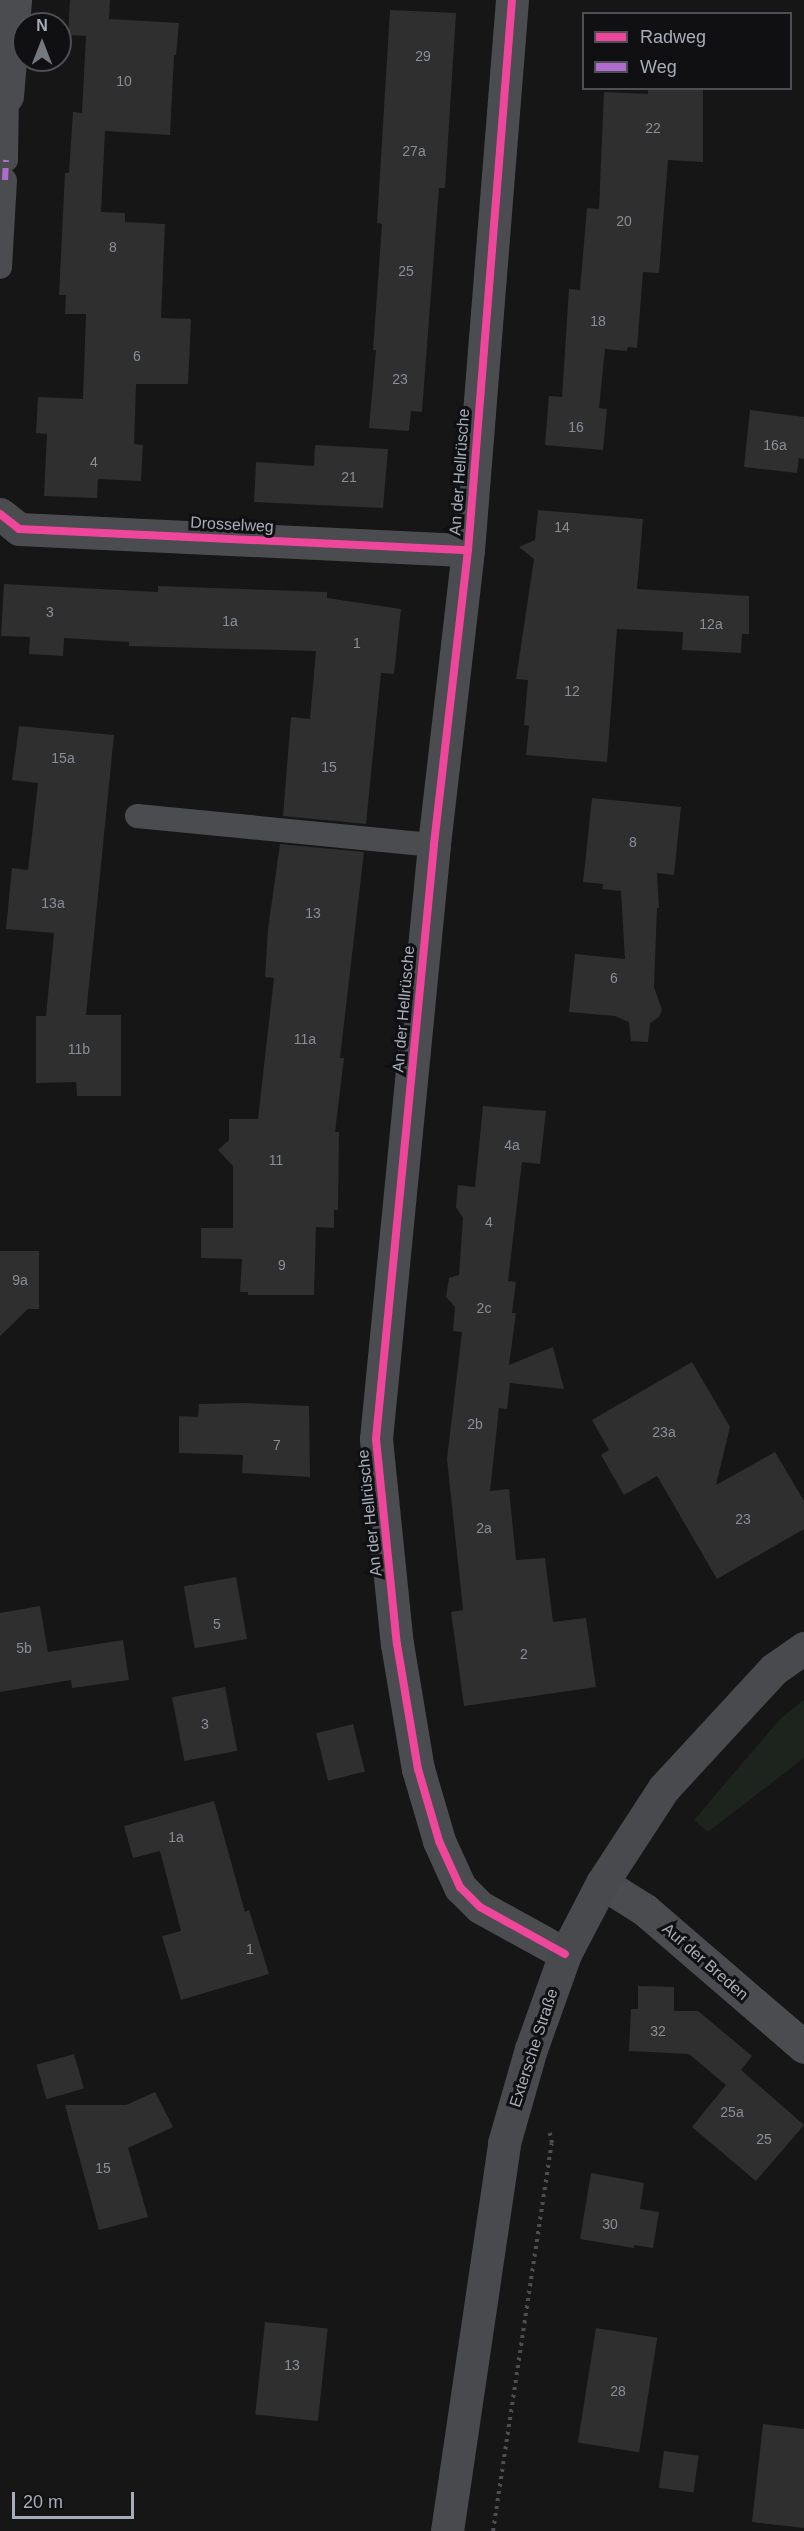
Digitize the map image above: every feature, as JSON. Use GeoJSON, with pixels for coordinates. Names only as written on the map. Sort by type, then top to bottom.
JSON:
{"type":"FeatureCollection","features":[{"type":"Feature","properties":{"kind":"main road","name":"Extersche Straße"},"geometry":{"type":"LineString","coordinates":[[447,2531],[504,2143],[531,2049],[565,1954],[602,1883],[664,1788],[774,1669],[804,1648]]}},
{"type":"Feature","properties":{"kind":"street"},"geometry":{"type":"LineString","coordinates":[[7,96],[15,0]]}},
{"type":"Feature","properties":{"kind":"street","name":"An der Hellrüsche"},"geometry":{"type":"LineString","coordinates":[[512,0],[468,550],[434,845],[376,1439],[396,1632],[418,1769],[439,1841],[460,1887],[480,1908],[565,1954]]}},
{"type":"Feature","properties":{"kind":"street","name":"Drosselweg"},"geometry":{"type":"LineString","coordinates":[[0,514],[19,529],[468,550]]}},
{"type":"Feature","properties":{"kind":"street","name":"Auf der Breden"},"geometry":{"type":"LineString","coordinates":[[602,1883],[645,1910],[804,2047]]}},
{"type":"Feature","properties":{"kind":"lane"},"geometry":{"type":"LineString","coordinates":[[0,267],[7,96]]}},
{"type":"Feature","properties":{"kind":"lane"},"geometry":{"type":"LineString","coordinates":[[137,816],[434,845]]}},
{"type":"Feature","properties":{"kind":"path"},"geometry":{"type":"LineString","coordinates":[[493,2531],[552,2143],[548,2122]]}},
{"type":"Feature","properties":{"kind":"shaded area"},"geometry":{"type":"Polygon","coordinates":[[[804,1700],[804,1758],[708,1832],[694,1820],[780,1719],[804,1700]]]}},
{"type":"Feature","properties":{"kind":"building"},"geometry":{"type":"Polygon","coordinates":[[[70,0],[110,0],[109,19],[179,23],[176,55],[174,55],[170,135],[105,131],[101,212],[125,213],[125,222],[165,224],[161,318],[191,319],[188,384],[136,384],[134,444],[143,445],[141,481],[98,479],[97,498],[44,496],[47,434],[36,433],[38,397],[83,399],[86,314],[65,314],[66,295],[59,295],[65,173],[69,173],[73,112],[82,113],[86,36],[72,35],[72,12],[69,12],[70,0]]]}},
{"type":"Feature","properties":{"kind":"building"},"geometry":{"type":"Polygon","coordinates":[[[390,10],[456,13],[445,188],[439,188],[422,412],[411,411],[409,431],[369,428],[376,350],[373,350],[382,224],[377,223],[390,10]]]}},
{"type":"Feature","properties":{"kind":"building"},"geometry":{"type":"Polygon","coordinates":[[[648,90],[703,90],[703,162],[668,160],[659,273],[643,272],[637,348],[628,347],[627,351],[605,349],[599,408],[607,409],[603,450],[545,445],[549,396],[562,397],[569,289],[580,290],[587,208],[599,209],[604,92],[648,94],[648,90]]]}},
{"type":"Feature","properties":{"kind":"building"},"geometry":{"type":"Polygon","coordinates":[[[750,410],[804,417],[804,459],[799,458],[797,473],[744,467],[750,410]]]}},
{"type":"Feature","properties":{"kind":"building"},"geometry":{"type":"Polygon","coordinates":[[[315,445],[388,449],[383,508],[254,502],[256,462],[314,466],[315,445]]]}},
{"type":"Feature","properties":{"kind":"building"},"geometry":{"type":"Polygon","coordinates":[[[538,510],[643,519],[637,589],[749,596],[749,634],[742,634],[741,653],[682,650],[683,632],[617,629],[607,762],[526,755],[529,726],[524,725],[528,680],[516,679],[534,559],[519,547],[535,540],[538,510]]]}},
{"type":"Feature","properties":{"kind":"building"},"geometry":{"type":"Polygon","coordinates":[[[4,584],[158,592],[158,586],[327,592],[327,598],[401,609],[394,674],[381,673],[366,824],[283,816],[291,717],[310,719],[316,651],[129,646],[129,642],[64,638],[63,656],[29,654],[30,637],[1,636],[4,584]]]}},
{"type":"Feature","properties":{"kind":"building"},"geometry":{"type":"Polygon","coordinates":[[[19,726],[114,735],[86,1015],[121,1015],[121,1096],[77,1096],[76,1082],[36,1083],[36,1016],[46,1016],[54,933],[6,929],[12,868],[28,870],[38,783],[12,780],[19,726]]]}},
{"type":"Feature","properties":{"kind":"building"},"geometry":{"type":"Polygon","coordinates":[[[592,798],[681,807],[674,875],[657,873],[659,908],[657,908],[654,987],[662,1010],[659,1017],[650,1023],[648,1042],[631,1041],[629,1022],[615,1016],[569,1012],[575,954],[625,959],[621,891],[602,889],[603,884],[583,882],[592,798]]]}},
{"type":"Feature","properties":{"kind":"building"},"geometry":{"type":"Polygon","coordinates":[[[280,844],[364,852],[340,1058],[344,1058],[335,1132],[339,1132],[338,1210],[334,1210],[334,1228],[316,1227],[314,1295],[248,1295],[248,1292],[240,1292],[242,1259],[201,1258],[201,1228],[233,1228],[233,1166],[218,1150],[229,1140],[229,1119],[258,1119],[274,978],[265,977],[268,929],[280,844]]]}},
{"type":"Feature","properties":{"kind":"building"},"geometry":{"type":"Polygon","coordinates":[[[483,1106],[546,1111],[540,1164],[522,1162],[508,1281],[516,1282],[512,1313],[516,1313],[509,1365],[553,1347],[564,1389],[510,1383],[507,1409],[499,1408],[490,1491],[509,1489],[516,1560],[545,1558],[553,1622],[586,1618],[596,1687],[464,1706],[451,1612],[463,1610],[447,1459],[462,1332],[453,1331],[455,1307],[446,1297],[449,1278],[459,1275],[463,1218],[456,1207],[458,1185],[475,1187],[483,1106]]]}},
{"type":"Feature","properties":{"kind":"building"},"geometry":{"type":"Polygon","coordinates":[[[0,1251],[39,1251],[39,1309],[28,1309],[0,1336],[0,1251]]]}},
{"type":"Feature","properties":{"kind":"building"},"geometry":{"type":"Polygon","coordinates":[[[692,1362],[730,1427],[716,1485],[775,1452],[804,1501],[804,1529],[717,1579],[657,1476],[624,1495],[601,1455],[609,1450],[592,1420],[692,1362]]]}},
{"type":"Feature","properties":{"kind":"building"},"geometry":{"type":"Polygon","coordinates":[[[245,1403],[309,1406],[310,1477],[242,1473],[243,1455],[179,1453],[179,1416],[198,1417],[199,1404],[245,1403]]]}},
{"type":"Feature","properties":{"kind":"building"},"geometry":{"type":"Polygon","coordinates":[[[236,1577],[247,1639],[195,1648],[184,1586],[236,1577]]]}},
{"type":"Feature","properties":{"kind":"building"},"geometry":{"type":"Polygon","coordinates":[[[40,1606],[48,1652],[123,1640],[129,1680],[72,1688],[71,1680],[0,1692],[0,1613],[40,1606]]]}},
{"type":"Feature","properties":{"kind":"building"},"geometry":{"type":"Polygon","coordinates":[[[225,1687],[237,1751],[184,1761],[172,1697],[225,1687]]]}},
{"type":"Feature","properties":{"kind":"building"},"geometry":{"type":"Polygon","coordinates":[[[353,1724],[365,1772],[328,1781],[316,1733],[353,1724]]]}},
{"type":"Feature","properties":{"kind":"building"},"geometry":{"type":"Polygon","coordinates":[[[214,1801],[245,1912],[249,1910],[269,1974],[181,2000],[162,1936],[181,1931],[160,1851],[133,1858],[124,1826],[214,1801]]]}},
{"type":"Feature","properties":{"kind":"building"},"geometry":{"type":"Polygon","coordinates":[[[638,1986],[674,1987],[674,2011],[698,2011],[752,2056],[741,2070],[804,2125],[756,2181],[692,2127],[726,2085],[689,2054],[629,2051],[631,2009],[638,2009],[638,1986]]]}},
{"type":"Feature","properties":{"kind":"building"},"geometry":{"type":"Polygon","coordinates":[[[74,2054],[84,2089],[46,2099],[37,2065],[74,2054]]]}},
{"type":"Feature","properties":{"kind":"building"},"geometry":{"type":"Polygon","coordinates":[[[155,2092],[173,2127],[128,2148],[148,2217],[99,2230],[65,2105],[126,2105],[155,2092]]]}},
{"type":"Feature","properties":{"kind":"building"},"geometry":{"type":"Polygon","coordinates":[[[591,2173],[644,2183],[640,2209],[659,2212],[653,2248],[634,2245],[634,2248],[580,2239],[591,2173]]]}},
{"type":"Feature","properties":{"kind":"building"},"geometry":{"type":"Polygon","coordinates":[[[265,2322],[328,2329],[318,2421],[255,2414],[265,2322]]]}},
{"type":"Feature","properties":{"kind":"building"},"geometry":{"type":"Polygon","coordinates":[[[596,2328],[657,2338],[639,2452],[578,2443],[596,2328]]]}},
{"type":"Feature","properties":{"kind":"building"},"geometry":{"type":"Polygon","coordinates":[[[763,2424],[804,2429],[804,2528],[752,2522],[763,2424]]]}},
{"type":"Feature","properties":{"kind":"building"},"geometry":{"type":"Polygon","coordinates":[[[664,2451],[699,2456],[694,2493],[659,2488],[664,2451]]]}},
{"type":"Feature","properties":{"kind":"marked path"},"geometry":{"type":"LineString","coordinates":[[5,180],[6,160]]}},
{"type":"Feature","properties":{"kind":"cycle path"},"geometry":{"type":"LineString","coordinates":[[512,0],[468,550],[434,845],[376,1439],[397,1644],[418,1769],[439,1841],[460,1887],[480,1907],[565,1954]]}},
{"type":"Feature","properties":{"kind":"cycle path"},"geometry":{"type":"LineString","coordinates":[[0,514],[19,529],[468,550]]}}]}
